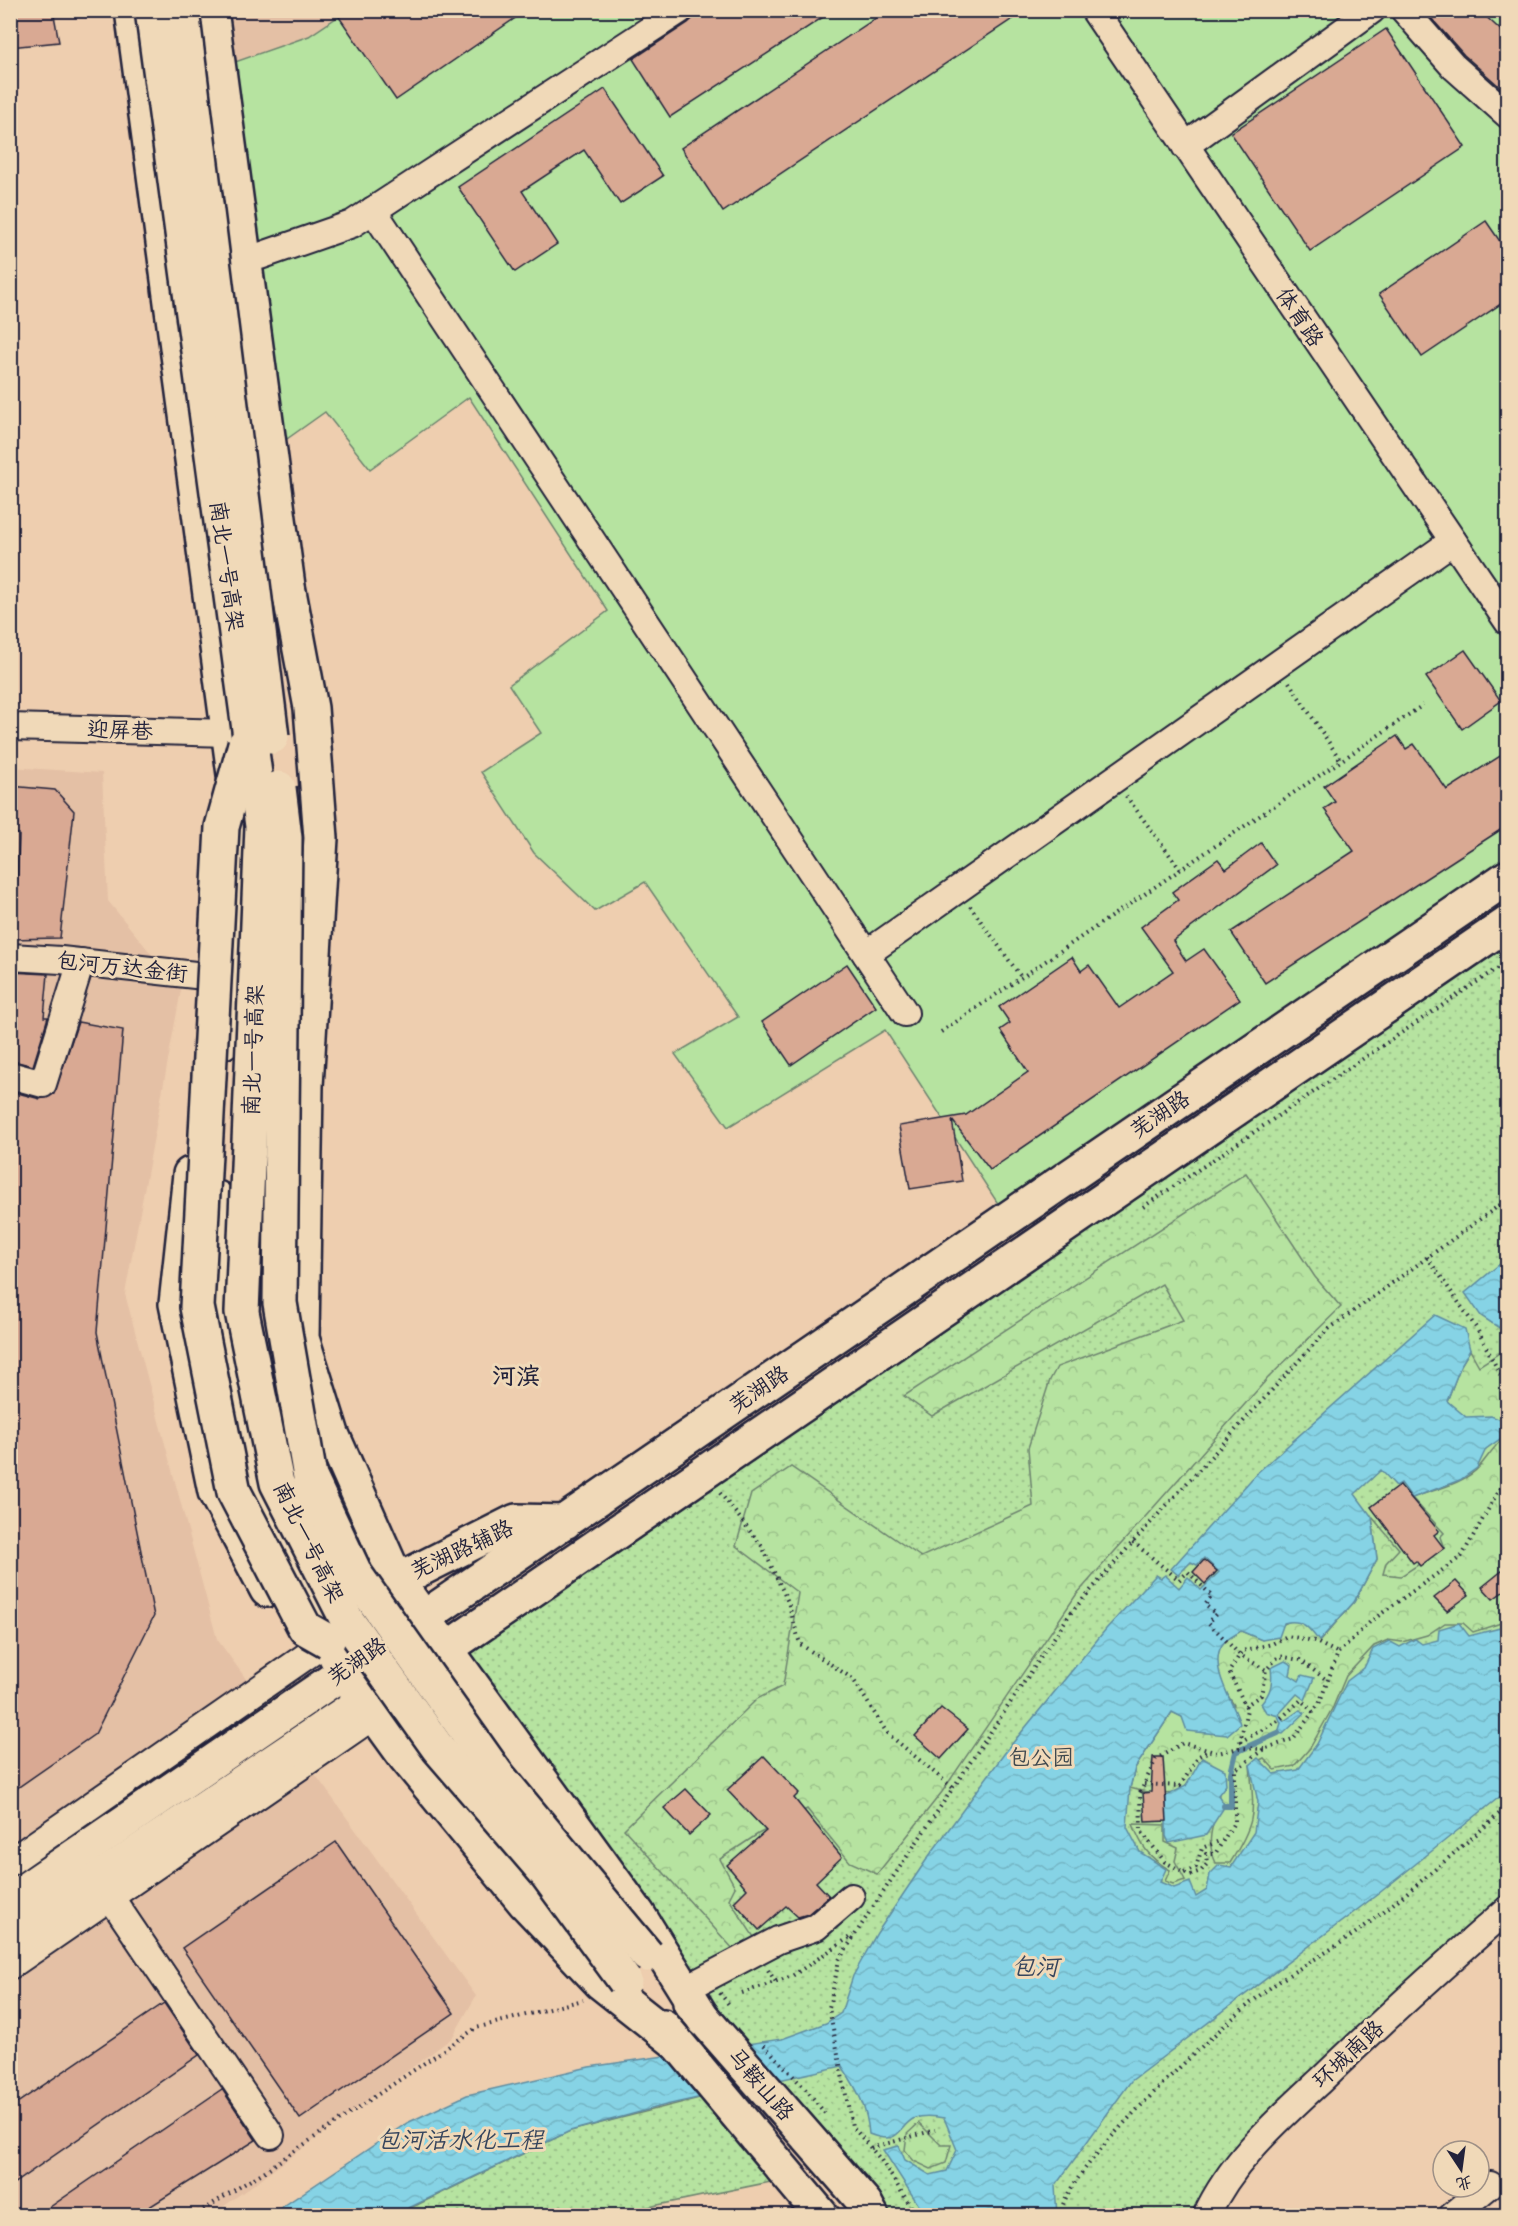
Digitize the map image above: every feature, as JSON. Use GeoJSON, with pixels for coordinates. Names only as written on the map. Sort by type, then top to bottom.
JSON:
{"type":"FeatureCollection","features":[{"type":"Feature","properties":{"kind":"main road"},"geometry":{"type":"LineString","coordinates":[[132,10],[239,732],[241,827],[232,979],[223,1041],[218,1134],[216,1309],[246,1472],[343,1671],[406,1758],[525,1903],[600,1982],[677,2043]]}},
{"type":"Feature","properties":{"kind":"main road","name":"南北一号高架"},"geometry":{"type":"LineString","coordinates":[[152,10],[239,732],[262,826],[242,1312],[277,1483],[347,1620],[438,1748],[545,1872],[625,1981]]}},
{"type":"Feature","properties":{"kind":"main road","name":"南北一号高架"},"geometry":{"type":"LineString","coordinates":[[182,10],[285,838],[280,1303],[310,1477],[356,1575],[496,1773],[647,1955]]}},
{"type":"Feature","properties":{"kind":"main road"},"geometry":{"type":"LineString","coordinates":[[211,10],[288,586],[311,708],[321,838],[306,1086],[302,1338],[333,1434],[397,1581],[638,1914],[700,1987],[719,2016]]}},
{"type":"Feature","properties":{"kind":"main road"},"geometry":{"type":"LineString","coordinates":[[223,10],[285,480],[288,586]]}},
{"type":"Feature","properties":{"kind":"main road"},"geometry":{"type":"LineString","coordinates":[[239,732],[222,827],[197,1307],[234,1492],[305,1628],[328,1641]]}},
{"type":"Feature","properties":{"kind":"main road","name":"芜湖路"},"geometry":{"type":"LineString","coordinates":[[10,1900],[421,1617],[565,1522],[1508,877]]}},
{"type":"Feature","properties":{"kind":"main road","name":"芜湖路"},"geometry":{"type":"LineString","coordinates":[[10,1938],[369,1708],[446,1649],[1508,923]]}},
{"type":"Feature","properties":{"kind":"main road","name":"芜湖路辅路"},"geometry":{"type":"LineString","coordinates":[[397,1581],[516,1521],[565,1522]]}},
{"type":"Feature","properties":{"kind":"main road","name":"马鞍山路"},"geometry":{"type":"LineString","coordinates":[[647,1955],[719,2016],[772,2097],[865,2203],[872,2216]]}},
{"type":"Feature","properties":{"kind":"main road","name":"马鞍山路"},"geometry":{"type":"LineString","coordinates":[[625,1981],[822,2216]]}},
{"type":"Feature","properties":{"kind":"street"},"geometry":{"type":"LineString","coordinates":[[260,256],[352,224],[680,10]]}},
{"type":"Feature","properties":{"kind":"street","name":"体育路"},"geometry":{"type":"LineString","coordinates":[[1094,10],[1508,622]]}},
{"type":"Feature","properties":{"kind":"street"},"geometry":{"type":"LineString","coordinates":[[1185,146],[1372,10]]}},
{"type":"Feature","properties":{"kind":"street"},"geometry":{"type":"LineString","coordinates":[[1404,10],[1453,66],[1508,116]]}},
{"type":"Feature","properties":{"kind":"street"},"geometry":{"type":"LineString","coordinates":[[373,210],[905,1013]]}},
{"type":"Feature","properties":{"kind":"street"},"geometry":{"type":"LineString","coordinates":[[866,954],[1453,541]]}},
{"type":"Feature","properties":{"kind":"street","name":"迎屏巷"},"geometry":{"type":"LineString","coordinates":[[10,727],[239,732]]}},
{"type":"Feature","properties":{"kind":"street","name":"包河万达金街"},"geometry":{"type":"LineString","coordinates":[[10,957],[81,962],[232,979]]}},
{"type":"Feature","properties":{"kind":"street"},"geometry":{"type":"LineString","coordinates":[[10,1075],[43,1084],[81,962]]}},
{"type":"Feature","properties":{"kind":"street"},"geometry":{"type":"LineString","coordinates":[[10,1862],[328,1641]]}},
{"type":"Feature","properties":{"kind":"street"},"geometry":{"type":"LineString","coordinates":[[10,1966],[111,1898],[369,1708]]}},
{"type":"Feature","properties":{"kind":"street"},"geometry":{"type":"LineString","coordinates":[[700,1987],[778,1940],[816,1926],[851,1897]]}},
{"type":"Feature","properties":{"kind":"street"},"geometry":{"type":"LineString","coordinates":[[111,1898],[271,2135]]}},
{"type":"Feature","properties":{"kind":"street","name":"环城南路"},"geometry":{"type":"LineString","coordinates":[[1206,2216],[1223,2182],[1295,2104],[1422,1985],[1508,1909]]}},
{"type":"Feature","properties":{"kind":"street"},"geometry":{"type":"LineString","coordinates":[[1452,2216],[1473,2199]]}},
{"type":"Feature","properties":{"kind":"path"},"geometry":{"type":"LineString","coordinates":[[1277,664],[1341,760]]}},
{"type":"Feature","properties":{"kind":"path"},"geometry":{"type":"LineString","coordinates":[[941,1032],[1423,705]]}},
{"type":"Feature","properties":{"kind":"path"},"geometry":{"type":"LineString","coordinates":[[1114,778],[1148,829],[1180,869]]}},
{"type":"Feature","properties":{"kind":"path"},"geometry":{"type":"LineString","coordinates":[[957,888],[1021,977]]}},
{"type":"Feature","properties":{"kind":"path"},"geometry":{"type":"LineString","coordinates":[[1134,1213],[1508,961]]}},
{"type":"Feature","properties":{"kind":"path"},"geometry":{"type":"LineString","coordinates":[[917,2216],[852,2126],[829,2008],[839,1960],[1070,1614],[1133,1542],[1326,1331],[1508,1199]]}},
{"type":"Feature","properties":{"kind":"path"},"geometry":{"type":"LineString","coordinates":[[1427,1257],[1478,1329],[1508,1390]]}},
{"type":"Feature","properties":{"kind":"path"},"geometry":{"type":"LineString","coordinates":[[1263,1749],[1239,1748],[1218,1753],[1183,1743],[1155,1759],[1140,1793],[1141,1831],[1165,1862],[1190,1875],[1201,1871],[1207,1864],[1206,1854],[1215,1854],[1235,1821],[1235,1770],[1263,1749],[1293,1739],[1319,1704],[1338,1653],[1371,1621],[1462,1556],[1508,1474]]}},
{"type":"Feature","properties":{"kind":"path"},"geometry":{"type":"LineString","coordinates":[[709,1498],[728,1484]]}},
{"type":"Feature","properties":{"kind":"path"},"geometry":{"type":"LineString","coordinates":[[718,1491],[762,1546],[788,1602],[800,1644],[853,1679],[887,1733],[953,1788]]}},
{"type":"Feature","properties":{"kind":"path"},"geometry":{"type":"LineString","coordinates":[[1133,1542],[1179,1580],[1188,1572],[1212,1596],[1205,1605],[1216,1614],[1208,1622],[1240,1655],[1266,1670]]}},
{"type":"Feature","properties":{"kind":"path"},"geometry":{"type":"LineString","coordinates":[[1239,1748],[1245,1706],[1229,1672],[1242,1651],[1272,1644],[1287,1636],[1314,1641],[1338,1653]]}},
{"type":"Feature","properties":{"kind":"path"},"geometry":{"type":"LineString","coordinates":[[1245,1706],[1261,1695],[1266,1670],[1279,1656],[1300,1660],[1328,1681]]}},
{"type":"Feature","properties":{"kind":"path"},"geometry":{"type":"LineString","coordinates":[[1240,1742],[1278,1721],[1301,1700],[1313,1712]]}},
{"type":"Feature","properties":{"kind":"path"},"geometry":{"type":"LineString","coordinates":[[1144,1784],[1180,1786],[1199,1756],[1210,1750]]}},
{"type":"Feature","properties":{"kind":"path"},"geometry":{"type":"LineString","coordinates":[[1061,2216],[1060,2208],[1085,2168],[1170,2075],[1260,1995],[1362,1928],[1440,1866],[1508,1806]]}},
{"type":"Feature","properties":{"kind":"path"},"geometry":{"type":"LineString","coordinates":[[1184,1872],[1196,1867],[1202,1848],[1223,1840]]}},
{"type":"Feature","properties":{"kind":"path"},"geometry":{"type":"LineString","coordinates":[[742,1993],[792,1976],[856,1933]]}},
{"type":"Feature","properties":{"kind":"path"},"geometry":{"type":"LineString","coordinates":[[700,1987],[719,2016]]}},
{"type":"Feature","properties":{"kind":"path"},"geometry":{"type":"LineString","coordinates":[[193,2216],[262,2173],[476,2028],[586,1999]]}},
{"type":"Feature","properties":{"kind":"path"},"geometry":{"type":"LineString","coordinates":[[761,2042],[805,2089]]}},
{"type":"Feature","properties":{"kind":"path"},"geometry":{"type":"LineString","coordinates":[[870,2148],[935,2130]]}},
{"type":"Feature","properties":{"kind":"shaded area"},"geometry":{"type":"Polygon","coordinates":[[[211,11],[348,11],[309,36],[218,68],[211,11]]]}},
{"type":"Feature","properties":{"kind":"shaded area"},"geometry":{"type":"Polygon","coordinates":[[[10,767],[102,773],[108,901],[181,990],[125,1294],[217,1639],[476,1996],[452,2038],[212,2215],[11,2215],[10,767]]]}},
{"type":"Feature","properties":{"kind":"green space"},"geometry":{"type":"Polygon","coordinates":[[[348,10],[1507,11],[1507,877],[1008,1219],[885,1030],[728,1127],[675,1054],[738,1017],[645,882],[595,911],[534,853],[481,772],[541,733],[509,685],[608,611],[469,397],[370,469],[325,412],[270,451],[218,68],[309,36],[348,10]]]}},
{"type":"Feature","properties":{"kind":"green space","name":"包公园"},"geometry":{"type":"Polygon","coordinates":[[[1507,923],[1507,1915],[1197,2215],[872,2215],[704,2020],[446,1649],[1507,923]]]}},
{"type":"Feature","properties":{"kind":"green space"},"geometry":{"type":"Polygon","coordinates":[[[1246,1173],[1315,1277],[1341,1307],[1268,1378],[1076,1595],[942,1792],[877,1874],[850,1862],[807,1809],[758,1834],[720,1859],[735,1887],[729,1899],[754,1937],[735,1951],[624,1829],[757,1699],[783,1686],[798,1593],[736,1546],[751,1494],[791,1467],[921,1557],[1033,1506],[1028,1448],[1050,1380],[1057,1367],[1183,1320],[1162,1284],[932,1416],[904,1396],[1246,1173]]]}},
{"type":"Feature","properties":{"kind":"green space"},"geometry":{"type":"Polygon","coordinates":[[[1507,1348],[1507,1422],[1463,1419],[1447,1401],[1461,1365],[1470,1350],[1479,1366],[1507,1348]]]}},
{"type":"Feature","properties":{"kind":"green space"},"geometry":{"type":"Polygon","coordinates":[[[1507,1434],[1507,1616],[1501,1623],[1473,1632],[1463,1623],[1445,1623],[1427,1635],[1402,1642],[1388,1640],[1374,1646],[1346,1676],[1333,1707],[1310,1748],[1294,1766],[1275,1770],[1264,1758],[1250,1765],[1253,1806],[1249,1826],[1230,1863],[1216,1863],[1212,1853],[1211,1835],[1219,1791],[1225,1787],[1202,1758],[1190,1780],[1180,1791],[1166,1794],[1130,1788],[1135,1768],[1172,1712],[1182,1717],[1234,1705],[1222,1683],[1217,1656],[1224,1642],[1241,1631],[1262,1640],[1287,1622],[1298,1621],[1306,1624],[1320,1641],[1354,1602],[1377,1559],[1372,1517],[1399,1549],[1386,1563],[1383,1574],[1401,1576],[1444,1548],[1440,1537],[1444,1533],[1412,1498],[1448,1486],[1474,1472],[1507,1434]]]}},
{"type":"Feature","properties":{"kind":"green space"},"geometry":{"type":"Polygon","coordinates":[[[1133,1824],[1165,1825],[1165,1842],[1178,1848],[1175,1861],[1185,1880],[1173,1884],[1165,1881],[1170,1870],[1156,1861],[1147,1851],[1133,1824]]]}},
{"type":"Feature","properties":{"kind":"green space"},"geometry":{"type":"Polygon","coordinates":[[[719,2093],[790,2178],[609,2215],[394,2216],[570,2131],[719,2093]]]}},
{"type":"Feature","properties":{"kind":"green space"},"geometry":{"type":"Polygon","coordinates":[[[919,2123],[941,2145],[951,2145],[946,2163],[931,2169],[914,2161],[905,2150],[907,2134],[919,2123]]]}},
{"type":"Feature","properties":{"kind":"water"},"geometry":{"type":"Polygon","coordinates":[[[1507,1258],[1507,1333],[1481,1316],[1465,1293],[1507,1258]]]}},
{"type":"Feature","properties":{"kind":"water","name":"包河"},"geometry":{"type":"Polygon","coordinates":[[[1435,1315],[1465,1329],[1470,1350],[1461,1365],[1447,1401],[1466,1417],[1491,1416],[1507,1422],[1507,1434],[1486,1449],[1477,1468],[1460,1480],[1412,1498],[1401,1483],[1396,1486],[1381,1470],[1355,1494],[1372,1517],[1377,1559],[1354,1602],[1319,1641],[1304,1625],[1296,1622],[1284,1623],[1279,1637],[1262,1640],[1241,1631],[1228,1639],[1222,1645],[1218,1664],[1240,1724],[1227,1735],[1187,1731],[1182,1717],[1172,1712],[1135,1768],[1130,1788],[1127,1827],[1140,1852],[1166,1869],[1160,1882],[1174,1888],[1190,1882],[1196,1897],[1207,1890],[1210,1874],[1219,1865],[1231,1867],[1254,1832],[1258,1802],[1250,1765],[1258,1758],[1274,1774],[1298,1770],[1317,1744],[1347,1681],[1364,1668],[1373,1649],[1389,1641],[1400,1647],[1415,1639],[1422,1644],[1438,1640],[1439,1629],[1459,1623],[1469,1636],[1500,1628],[1507,1620],[1507,1791],[1378,1894],[1131,2081],[1055,2186],[1057,2215],[925,2215],[883,2150],[899,2146],[905,2160],[930,2175],[947,2171],[957,2150],[944,2118],[922,2116],[915,2118],[909,2121],[898,2134],[888,2138],[869,2134],[860,2098],[842,2066],[666,2105],[570,2131],[394,2215],[269,2216],[407,2123],[467,2095],[589,2067],[782,2039],[826,2023],[841,2013],[853,1976],[877,1933],[929,1856],[1007,1750],[1106,1629],[1156,1575],[1161,1578],[1165,1575],[1179,1588],[1188,1577],[1201,1590],[1219,1572],[1204,1558],[1197,1565],[1191,1562],[1178,1575],[1171,1569],[1258,1472],[1435,1315]]]}},
{"type":"Feature","properties":{"kind":"water"},"geometry":{"type":"Polygon","coordinates":[[[1285,1661],[1292,1665],[1290,1675],[1299,1681],[1302,1675],[1314,1678],[1305,1700],[1297,1694],[1279,1714],[1284,1721],[1300,1710],[1305,1713],[1283,1734],[1278,1733],[1281,1723],[1278,1716],[1266,1712],[1261,1704],[1270,1688],[1271,1668],[1285,1661]]]}},
{"type":"Feature","properties":{"kind":"water"},"geometry":{"type":"Polygon","coordinates":[[[1202,1758],[1225,1770],[1226,1785],[1218,1795],[1224,1804],[1223,1809],[1206,1835],[1169,1843],[1166,1836],[1166,1796],[1186,1786],[1202,1758]]]}},
{"type":"Feature","properties":{"kind":"building"},"geometry":{"type":"Polygon","coordinates":[[[10,10],[53,10],[59,42],[10,47],[10,10]]]}},
{"type":"Feature","properties":{"kind":"building"},"geometry":{"type":"Polygon","coordinates":[[[349,10],[527,10],[396,100],[339,17],[349,10]]]}},
{"type":"Feature","properties":{"kind":"building"},"geometry":{"type":"Polygon","coordinates":[[[702,10],[834,10],[670,117],[633,59],[688,23],[702,10]]]}},
{"type":"Feature","properties":{"kind":"building"},"geometry":{"type":"Polygon","coordinates":[[[888,10],[1026,10],[723,212],[681,148],[888,10]]]}},
{"type":"Feature","properties":{"kind":"building"},"geometry":{"type":"Polygon","coordinates":[[[1424,10],[1479,10],[1508,37],[1508,94],[1464,55],[1424,10]]]}},
{"type":"Feature","properties":{"kind":"building"},"geometry":{"type":"Polygon","coordinates":[[[1386,29],[1465,147],[1310,251],[1231,133],[1386,29]]]}},
{"type":"Feature","properties":{"kind":"building"},"geometry":{"type":"Polygon","coordinates":[[[605,89],[663,176],[620,204],[584,150],[522,191],[557,244],[515,272],[458,187],[605,89]]]}},
{"type":"Feature","properties":{"kind":"building"},"geometry":{"type":"Polygon","coordinates":[[[1486,221],[1508,253],[1508,299],[1422,357],[1379,294],[1486,221]]]}},
{"type":"Feature","properties":{"kind":"building"},"geometry":{"type":"Polygon","coordinates":[[[1465,650],[1501,701],[1462,729],[1426,677],[1465,650]]]}},
{"type":"Feature","properties":{"kind":"building"},"geometry":{"type":"Polygon","coordinates":[[[1397,736],[1406,749],[1414,744],[1447,790],[1508,751],[1508,825],[1265,983],[1231,932],[1354,851],[1324,809],[1335,802],[1324,786],[1397,736]]]}},
{"type":"Feature","properties":{"kind":"building"},"geometry":{"type":"Polygon","coordinates":[[[10,786],[55,790],[74,811],[60,938],[10,939],[10,888],[17,888],[19,834],[10,833],[10,786]]]}},
{"type":"Feature","properties":{"kind":"building"},"geometry":{"type":"Polygon","coordinates":[[[1261,843],[1276,865],[1173,941],[1186,961],[1204,949],[1240,999],[990,1170],[952,1120],[962,1181],[910,1189],[899,1126],[966,1115],[1028,1072],[1000,1030],[1010,1023],[999,1007],[1072,957],[1081,971],[1089,965],[1119,1008],[1173,971],[1141,927],[1178,900],[1172,892],[1218,859],[1226,869],[1261,843]]]}},
{"type":"Feature","properties":{"kind":"building"},"geometry":{"type":"Polygon","coordinates":[[[847,964],[876,1007],[791,1065],[762,1022],[847,964]]]}},
{"type":"Feature","properties":{"kind":"building"},"geometry":{"type":"Polygon","coordinates":[[[10,972],[48,974],[44,1017],[48,1017],[33,1066],[10,1060],[10,972]]]}},
{"type":"Feature","properties":{"kind":"building"},"geometry":{"type":"Polygon","coordinates":[[[78,1022],[123,1030],[97,1332],[154,1616],[95,1734],[10,1793],[10,1091],[40,1099],[54,1094],[78,1022]]]}},
{"type":"Feature","properties":{"kind":"building"},"geometry":{"type":"Polygon","coordinates":[[[1400,1485],[1439,1531],[1434,1535],[1444,1548],[1420,1566],[1416,1561],[1413,1563],[1371,1507],[1400,1485]]]}},
{"type":"Feature","properties":{"kind":"building"},"geometry":{"type":"Polygon","coordinates":[[[1204,1560],[1217,1571],[1205,1584],[1193,1572],[1204,1560]]]}},
{"type":"Feature","properties":{"kind":"building"},"geometry":{"type":"Polygon","coordinates":[[[1508,1566],[1508,1588],[1493,1599],[1482,1587],[1508,1566]]]}},
{"type":"Feature","properties":{"kind":"building"},"geometry":{"type":"Polygon","coordinates":[[[1456,1581],[1469,1595],[1447,1611],[1434,1598],[1456,1581]]]}},
{"type":"Feature","properties":{"kind":"building"},"geometry":{"type":"Polygon","coordinates":[[[941,1708],[968,1729],[941,1759],[915,1736],[941,1708]]]}},
{"type":"Feature","properties":{"kind":"building"},"geometry":{"type":"Polygon","coordinates":[[[764,1756],[799,1793],[794,1798],[842,1857],[816,1882],[829,1896],[808,1914],[798,1917],[786,1906],[759,1930],[734,1902],[747,1889],[727,1865],[766,1831],[727,1790],[764,1756]]]}},
{"type":"Feature","properties":{"kind":"building"},"geometry":{"type":"Polygon","coordinates":[[[1153,1757],[1163,1757],[1167,1821],[1145,1822],[1143,1793],[1151,1792],[1153,1757]]]}},
{"type":"Feature","properties":{"kind":"building"},"geometry":{"type":"Polygon","coordinates":[[[686,1789],[711,1815],[689,1835],[664,1808],[686,1789]]]}},
{"type":"Feature","properties":{"kind":"building"},"geometry":{"type":"Polygon","coordinates":[[[336,1842],[454,2013],[300,2119],[182,1948],[336,1842]]]}},
{"type":"Feature","properties":{"kind":"building"},"geometry":{"type":"Polygon","coordinates":[[[164,2003],[199,2055],[10,2186],[10,2108],[164,2003]]]}},
{"type":"Feature","properties":{"kind":"building"},"geometry":{"type":"Polygon","coordinates":[[[222,2089],[256,2140],[135,2216],[37,2216],[222,2089]]]}},
{"type":"Feature","properties":{"kind":"waterway"},"geometry":{"type":"LineString","coordinates":[[1224,1806],[1231,1806],[1231,1773],[1236,1752],[1278,1733]]}},
{"type":"Feature","properties":{"kind":"district","name":"河滨"},"geometry":{"type":"Point","coordinates":[516,1376]}},
{"type":"Feature","properties":{"kind":"water label","name":"包河活水化工程"},"geometry":{"type":"Point","coordinates":[460,2140]}}]}
